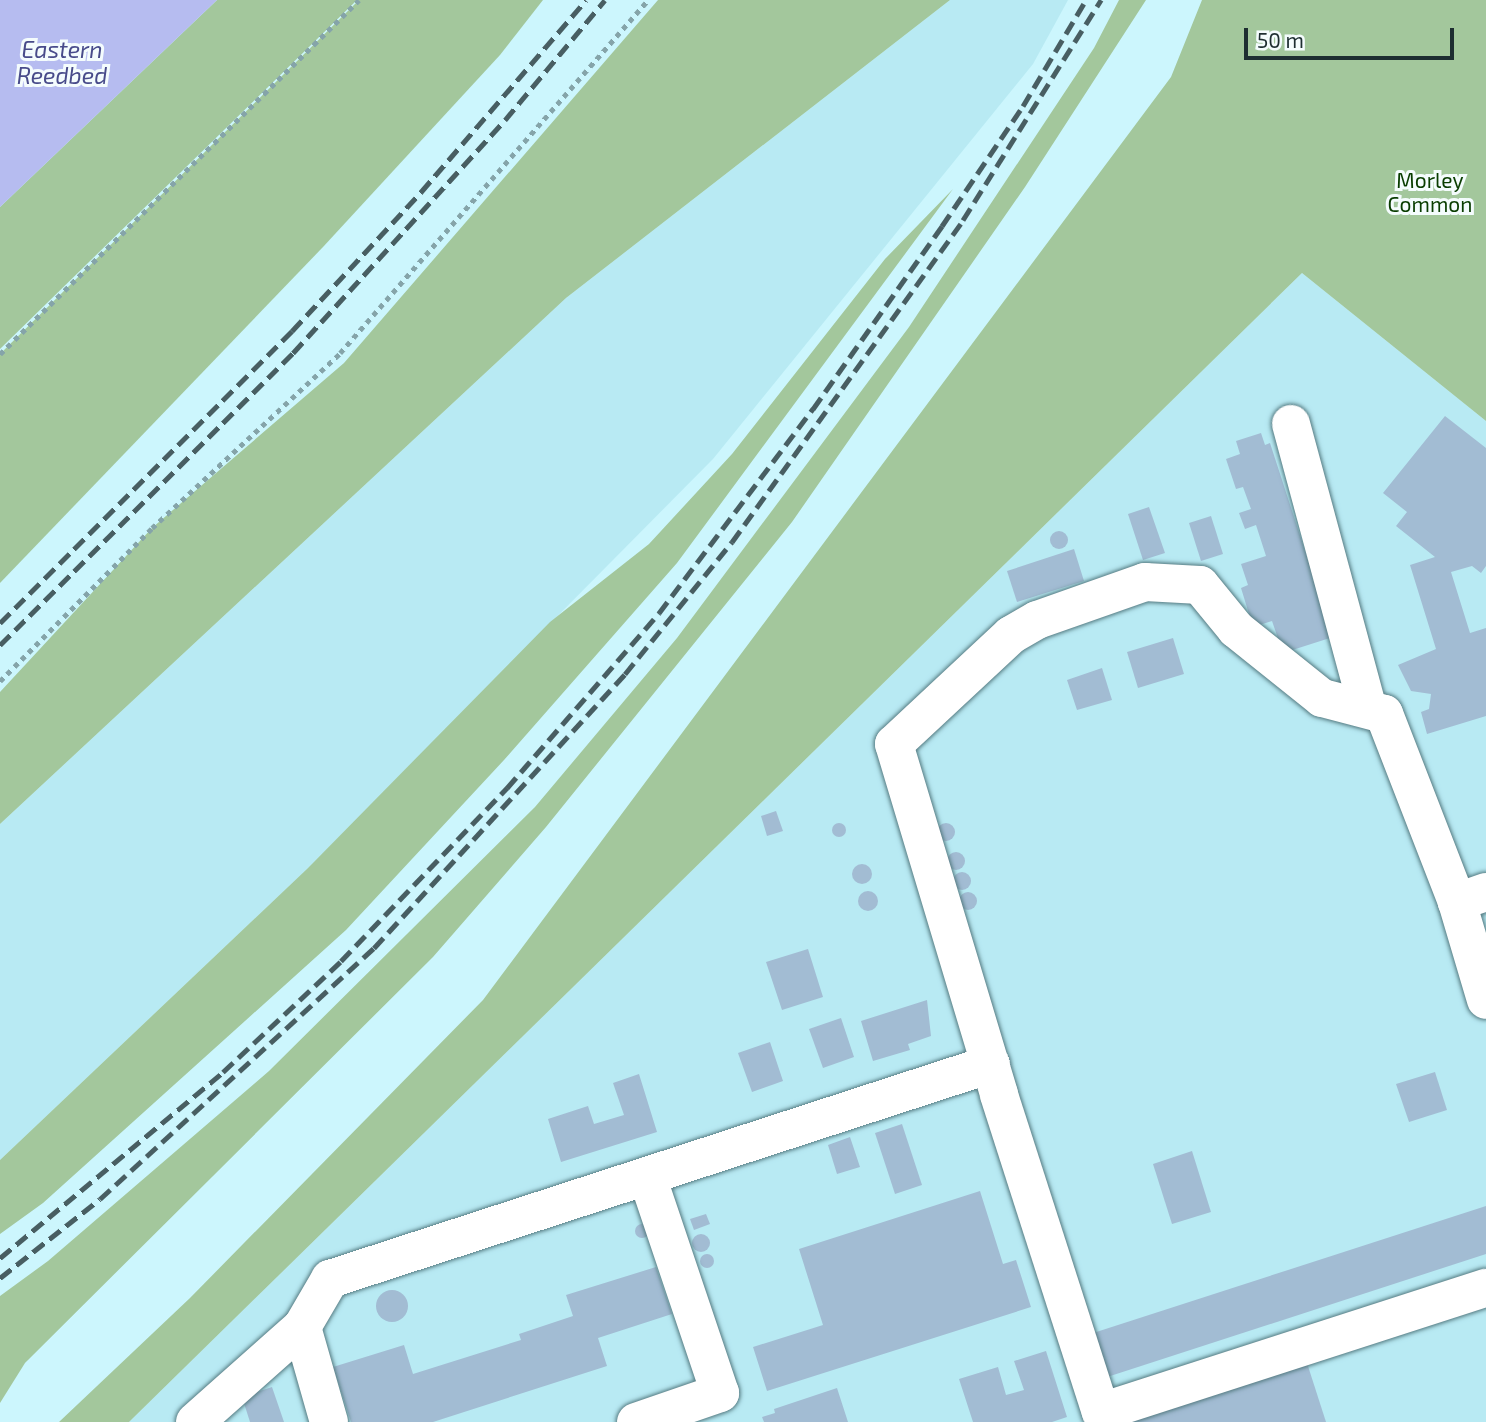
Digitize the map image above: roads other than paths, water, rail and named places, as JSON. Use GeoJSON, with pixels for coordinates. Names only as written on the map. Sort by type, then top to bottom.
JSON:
{"type":"FeatureCollection","features":[{"type":"Feature","properties":{"kind":"lane"},"geometry":{"type":"LineString","coordinates":[[1291,424],[1368,709]]}},
{"type":"Feature","properties":{"kind":"lane"},"geometry":{"type":"LineString","coordinates":[[1486,1000],[1471,897],[1384,714],[1322,698],[1236,629],[1200,585],[1145,582],[1037,620],[1001,644],[894,744],[1101,1412],[1486,1288]]}},
{"type":"Feature","properties":{"kind":"lane"},"geometry":{"type":"LineString","coordinates":[[195,1422],[302,1328],[330,1279],[991,1063]]}},
{"type":"Feature","properties":{"kind":"lane"},"geometry":{"type":"LineString","coordinates":[[636,1422],[720,1393],[647,1176]]}},
{"type":"Feature","properties":{"kind":"lane"},"geometry":{"type":"LineString","coordinates":[[302,1328],[329,1422]]}},
{"type":"Feature","properties":{"kind":"water","name":"Eastern Reedbed"},"geometry":{"type":"Polygon","coordinates":[[[0,0],[217,0],[0,207],[0,0]]]}},
{"type":"Feature","properties":{"kind":"railway"},"geometry":{"type":"LineString","coordinates":[[0,623],[292,331],[421,192],[586,0]]}},
{"type":"Feature","properties":{"kind":"railway"},"geometry":{"type":"LineString","coordinates":[[0,645],[293,353],[505,120],[605,0]]}},
{"type":"Feature","properties":{"kind":"railway"},"geometry":{"type":"LineString","coordinates":[[0,1258],[223,1072],[341,961],[507,788],[659,613],[813,409],[942,226],[1023,106],[1086,0]]}},
{"type":"Feature","properties":{"kind":"railway"},"geometry":{"type":"LineString","coordinates":[[0,1278],[100,1199],[374,948],[625,674],[732,542],[963,220],[1101,0]]}},
{"type":"Feature","properties":{"kind":"park label","name":"Morley Common"},"geometry":{"type":"Point","coordinates":[1430,192]}}]}
